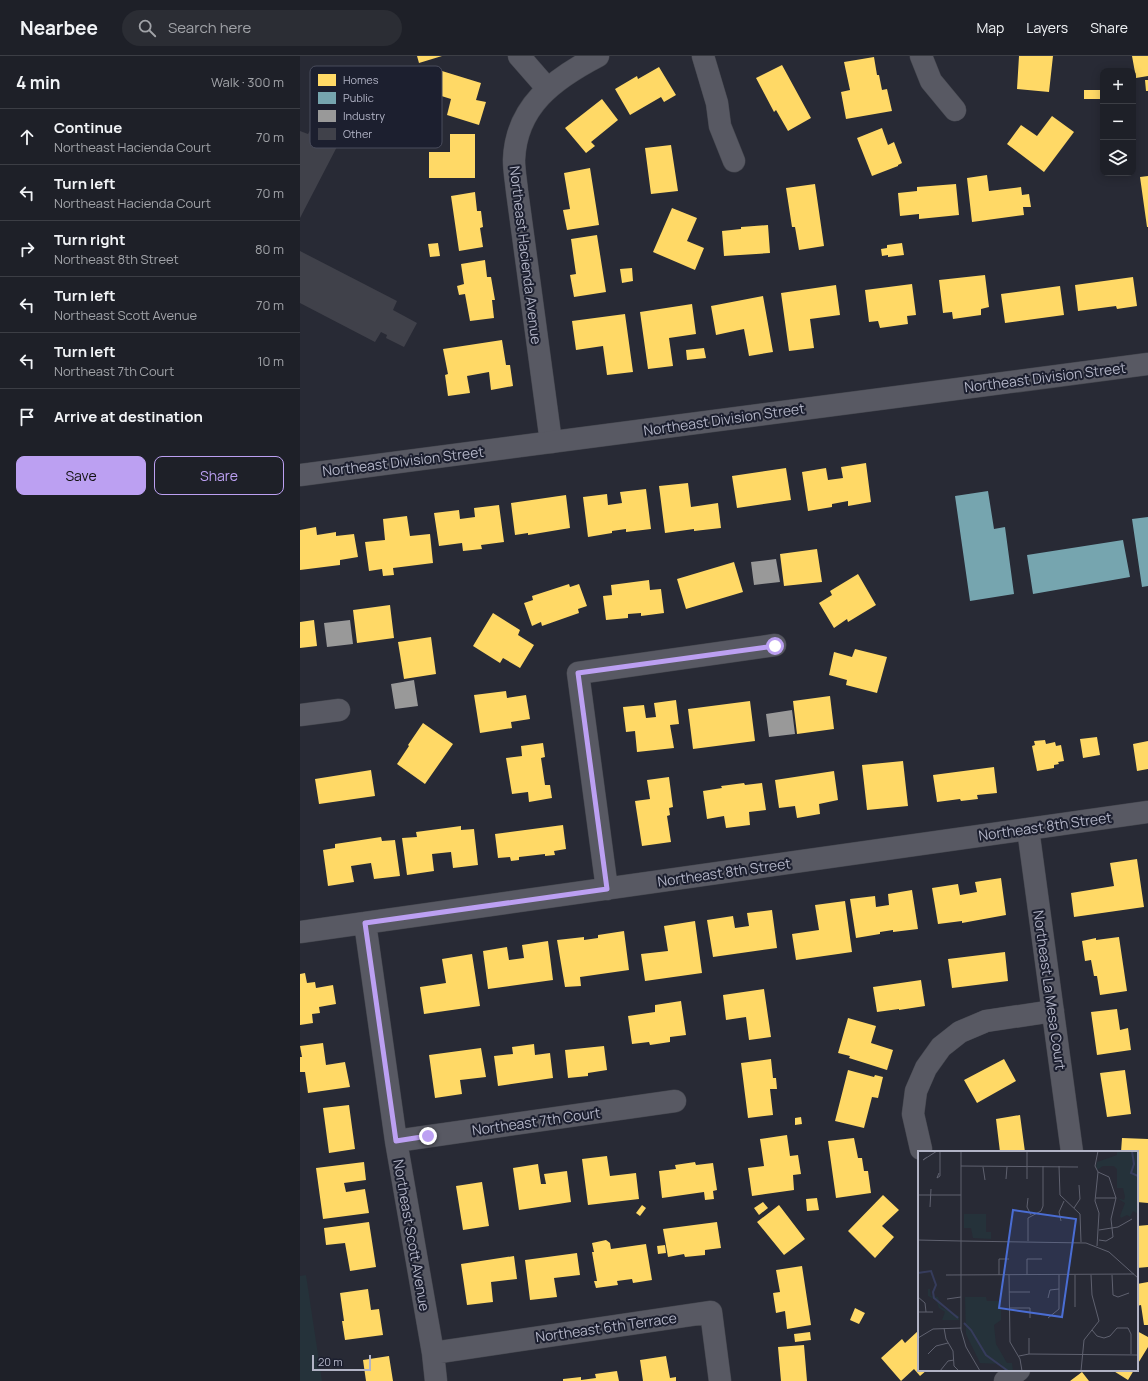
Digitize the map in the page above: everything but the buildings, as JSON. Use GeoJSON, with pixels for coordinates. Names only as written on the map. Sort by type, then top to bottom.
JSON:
{"type":"FeatureCollection","features":[{"type":"Feature","properties":{"kind":"street"},"geometry":{"type":"LineString","coordinates":[[519,56],[547,88]]}},
{"type":"Feature","properties":{"kind":"street","name":"Northeast Hacienda Avenue"},"geometry":{"type":"LineString","coordinates":[[551,442],[516,190],[514,160],[517,138],[523,121],[532,105],[547,88],[574,68],[598,56]]}},
{"type":"Feature","properties":{"kind":"street"},"geometry":{"type":"LineString","coordinates":[[703,56],[717,103],[720,126],[734,161]]}},
{"type":"Feature","properties":{"kind":"street"},"geometry":{"type":"LineString","coordinates":[[921,56],[930,81],[955,110]]}},
{"type":"Feature","properties":{"kind":"street","name":"Northeast Division Street"},"geometry":{"type":"LineString","coordinates":[[300,475],[1148,364]]}},
{"type":"Feature","properties":{"kind":"street"},"geometry":{"type":"LineString","coordinates":[[607,889],[578,673],[775,646]]}},
{"type":"Feature","properties":{"kind":"street"},"geometry":{"type":"LineString","coordinates":[[300,715],[339,710]]}},
{"type":"Feature","properties":{"kind":"street","name":"Northeast 8th Street"},"geometry":{"type":"LineString","coordinates":[[300,932],[1148,812]]}},
{"type":"Feature","properties":{"kind":"street","name":"Northeast La Mesa Court"},"geometry":{"type":"LineString","coordinates":[[1028,829],[1072,1151]]}},
{"type":"Feature","properties":{"kind":"street","name":"Northeast Scott Avenue"},"geometry":{"type":"LineString","coordinates":[[365,923],[396,1141],[433,1353],[436,1381]]}},
{"type":"Feature","properties":{"kind":"street"},"geometry":{"type":"LineString","coordinates":[[921,1150],[912,1114],[916,1091],[926,1068],[941,1047],[960,1032],[986,1021],[1053,1011]]}},
{"type":"Feature","properties":{"kind":"street","name":"Northeast 7th Court"},"geometry":{"type":"LineString","coordinates":[[396,1141],[675,1101]]}},
{"type":"Feature","properties":{"kind":"street","name":"Northeast 6th Terrace"},"geometry":{"type":"LineString","coordinates":[[433,1353],[710,1312],[720,1381]]}},
{"type":"Feature","properties":{"kind":"street"},"geometry":{"type":"LineString","coordinates":[[1006,1381],[1018,1371]]}},
{"type":"Feature","properties":{"kind":"shaded area"},"geometry":{"type":"Polygon","coordinates":[[[306,1275],[322,1381],[300,1381],[300,1276],[306,1275]]]}},
{"type":"Feature","properties":{"kind":"route"},"geometry":{"type":"LineString","coordinates":[[428,1136],[396,1141],[365,923],[607,889],[578,673],[775,646]]}}]}
